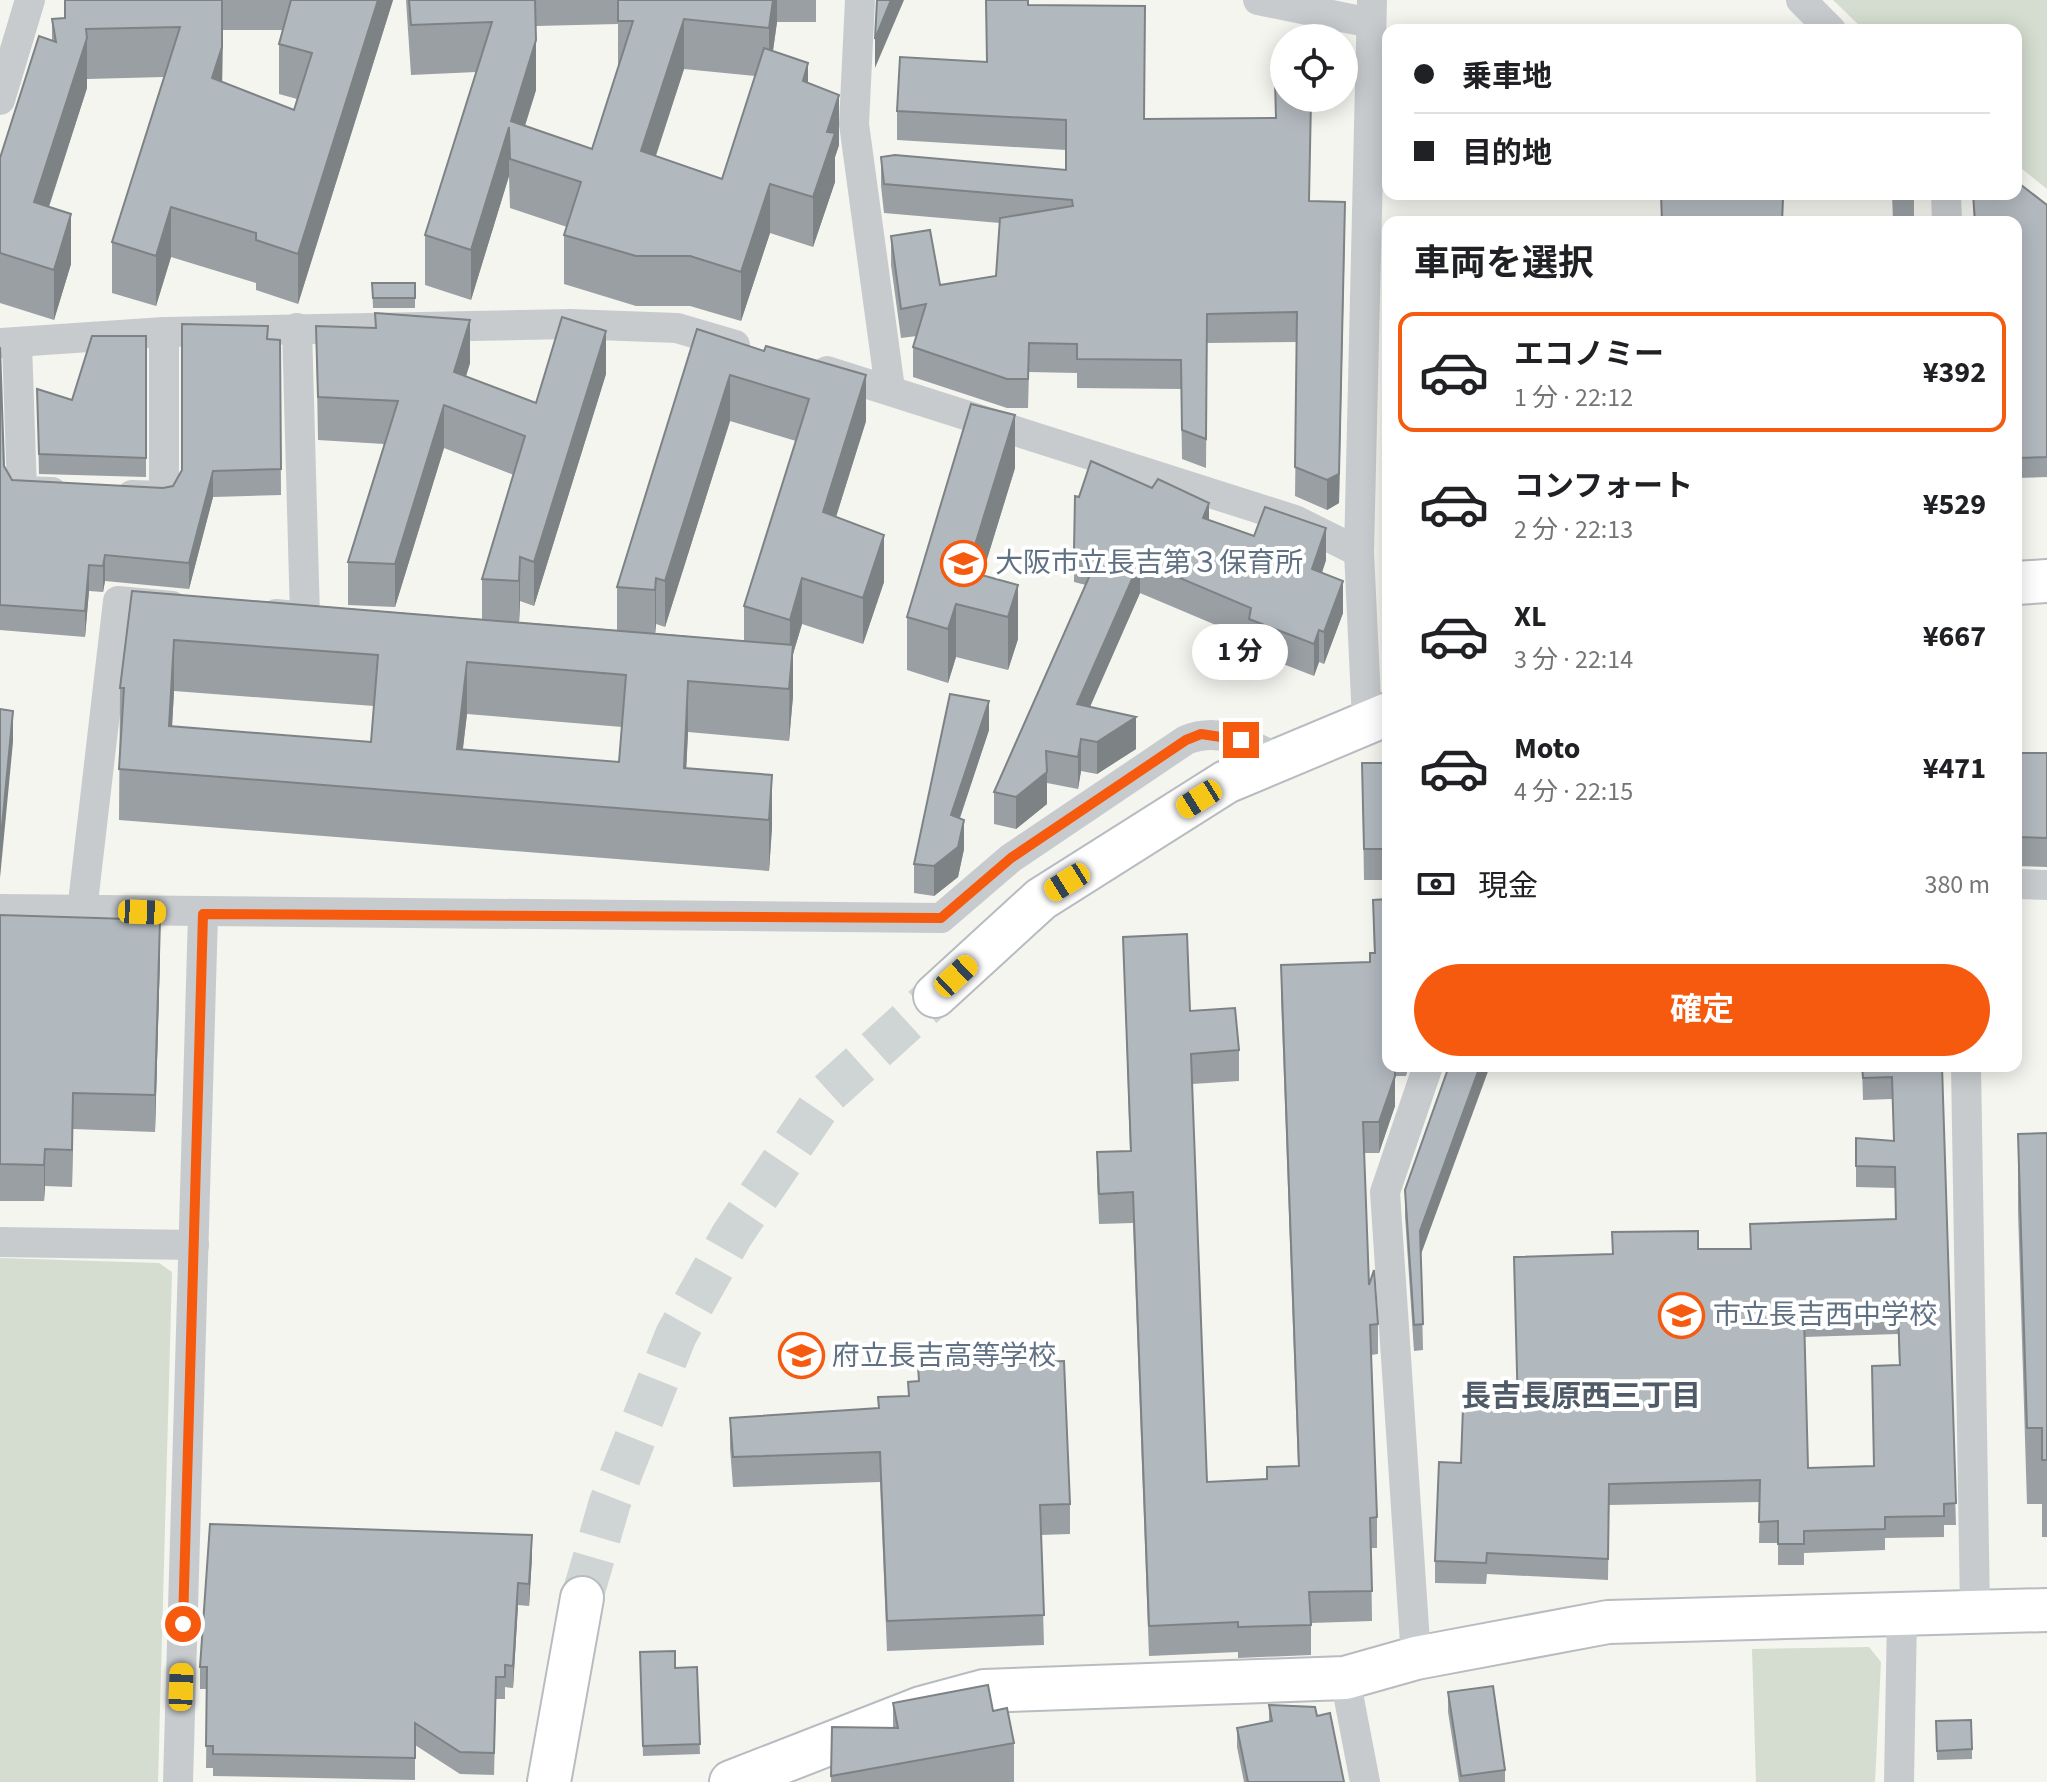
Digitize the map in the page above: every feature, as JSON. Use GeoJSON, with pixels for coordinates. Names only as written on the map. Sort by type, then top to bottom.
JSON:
{"type":"FeatureCollection","features":[{"type":"Feature","properties":{"kind":"street"},"geometry":{"type":"LineString","coordinates":[[0,100],[30,0]]}},
{"type":"Feature","properties":{"kind":"street"},"geometry":{"type":"LineString","coordinates":[[860,0],[854,124],[890,389]]}},
{"type":"Feature","properties":{"kind":"street"},"geometry":{"type":"LineString","coordinates":[[935,996],[1041,899],[1226,782],[1377,718],[1359,552],[1376,312],[1372,12],[1258,0]]}},
{"type":"Feature","properties":{"kind":"street"},"geometry":{"type":"LineString","coordinates":[[1801,0],[1825,24]]}},
{"type":"Feature","properties":{"kind":"street"},"geometry":{"type":"LineString","coordinates":[[164,332],[164,496],[22,491],[8,343],[164,332],[570,324],[677,328],[768,354]]}},
{"type":"Feature","properties":{"kind":"street"},"geometry":{"type":"LineString","coordinates":[[243,612],[305,617],[297,328]]}},
{"type":"Feature","properties":{"kind":"street"},"geometry":{"type":"LineString","coordinates":[[799,363],[890,389],[1295,520],[1359,552]]}},
{"type":"Feature","properties":{"kind":"street"},"geometry":{"type":"LineString","coordinates":[[2022,583],[2047,581]]}},
{"type":"Feature","properties":{"kind":"street"},"geometry":{"type":"LineString","coordinates":[[82,911],[118,601],[196,608]]}},
{"type":"Feature","properties":{"kind":"street"},"geometry":{"type":"LineString","coordinates":[[0,909],[203,914],[941,918],[1011,858],[1186,740],[1213,734],[1241,740],[1279,759]]}},
{"type":"Feature","properties":{"kind":"street"},"geometry":{"type":"LineString","coordinates":[[2022,884],[2047,885]]}},
{"type":"Feature","properties":{"kind":"street"},"geometry":{"type":"LineString","coordinates":[[178,1782],[203,914]]}},
{"type":"Feature","properties":{"kind":"street"},"geometry":{"type":"LineString","coordinates":[[1416,1658],[1385,1192],[1426,1072]]}},
{"type":"Feature","properties":{"kind":"street"},"geometry":{"type":"LineString","coordinates":[[1966,1072],[1975,1611]]}},
{"type":"Feature","properties":{"kind":"street"},"geometry":{"type":"LineString","coordinates":[[0,1242],[194,1245]]}},
{"type":"Feature","properties":{"kind":"street"},"geometry":{"type":"LineString","coordinates":[[549,1782],[582,1598]]}},
{"type":"Feature","properties":{"kind":"street"},"geometry":{"type":"LineString","coordinates":[[731,1782],[921,1708],[984,1691],[1345,1678],[1416,1658],[1608,1622],[2047,1610]]}},
{"type":"Feature","properties":{"kind":"street"},"geometry":{"type":"LineString","coordinates":[[1899,1782],[1902,1615]]}},
{"type":"Feature","properties":{"kind":"street"},"geometry":{"type":"LineString","coordinates":[[1345,1678],[1365,1782]]}},
{"type":"Feature","properties":{"kind":"shaded area"},"geometry":{"type":"Polygon","coordinates":[[[1833,0],[2047,0],[2047,189],[2022,169],[2022,24],[1858,24],[1833,0]]]}},
{"type":"Feature","properties":{"kind":"shaded area"},"geometry":{"type":"Polygon","coordinates":[[[0,1258],[159,1263],[172,1272],[158,1782],[0,1782],[0,1258]]]}},
{"type":"Feature","properties":{"kind":"shaded area"},"geometry":{"type":"Polygon","coordinates":[[[1869,1647],[1881,1662],[1875,1782],[1756,1782],[1752,1649],[1869,1647]]]}},
{"type":"Feature","properties":{"kind":"building"},"geometry":{"type":"Polygon","coordinates":[[[65,0],[222,0],[222,47],[212,78],[294,110],[312,53],[279,44],[291,0],[378,0],[298,254],[256,240],[256,233],[171,207],[156,256],[112,242],[180,27],[86,29],[87,38],[34,202],[71,214],[54,270],[0,253],[0,158],[39,36],[56,42],[52,19],[65,18],[65,0]]]}},
{"type":"Feature","properties":{"kind":"building"},"geometry":{"type":"Polygon","coordinates":[[[409,0],[535,0],[536,40],[511,121],[592,149],[633,21],[618,21],[618,0],[773,0],[769,28],[684,19],[641,151],[722,179],[764,48],[808,63],[803,81],[839,95],[827,132],[835,133],[813,197],[770,184],[741,272],[690,256],[636,256],[564,235],[581,182],[510,159],[509,127],[471,250],[425,235],[492,22],[411,25],[409,0]]]}},
{"type":"Feature","properties":{"kind":"building"},"geometry":{"type":"Polygon","coordinates":[[[877,0],[891,0],[875,39],[877,0]]]}},
{"type":"Feature","properties":{"kind":"building"},"geometry":{"type":"Polygon","coordinates":[[[986,0],[1028,0],[1028,5],[1145,6],[1144,119],[1276,118],[1276,112],[1311,112],[1309,201],[1345,202],[1339,474],[1327,480],[1295,467],[1297,312],[1207,314],[1206,439],[1182,430],[1181,360],[1077,359],[1077,344],[1029,343],[1028,379],[1007,379],[913,347],[926,304],[901,309],[891,236],[930,230],[940,285],[996,276],[1000,218],[1073,206],[1072,200],[884,184],[881,157],[895,155],[1066,170],[1066,120],[897,111],[900,57],[987,62],[986,0]]]}},
{"type":"Feature","properties":{"kind":"building"},"geometry":{"type":"Polygon","coordinates":[[[2022,186],[2047,205],[2047,457],[2022,458],[2022,216],[1975,216],[1973,200],[2022,200],[2022,186]]]}},
{"type":"Feature","properties":{"kind":"building"},"geometry":{"type":"Polygon","coordinates":[[[1661,200],[1783,200],[1782,216],[1662,216],[1661,200]]]}},
{"type":"Feature","properties":{"kind":"building"},"geometry":{"type":"Polygon","coordinates":[[[372,283],[415,283],[415,298],[373,298],[372,283]]]}},
{"type":"Feature","properties":{"kind":"building"},"geometry":{"type":"Polygon","coordinates":[[[375,313],[470,320],[454,372],[536,403],[562,317],[606,331],[534,562],[520,557],[519,581],[482,579],[525,436],[444,405],[395,564],[348,562],[398,401],[318,397],[316,326],[376,328],[375,313]]]}},
{"type":"Feature","properties":{"kind":"building"},"geometry":{"type":"Polygon","coordinates":[[[182,324],[268,326],[267,339],[280,340],[281,469],[213,471],[189,563],[105,555],[103,566],[89,565],[85,611],[0,605],[0,347],[4,466],[12,480],[163,488],[173,486],[182,470],[182,324]]]}},
{"type":"Feature","properties":{"kind":"building"},"geometry":{"type":"Polygon","coordinates":[[[697,329],[764,351],[766,346],[866,375],[823,512],[884,535],[863,598],[802,578],[790,620],[744,606],[809,399],[730,375],[665,581],[656,578],[655,590],[617,587],[697,329]]]}},
{"type":"Feature","properties":{"kind":"building"},"geometry":{"type":"Polygon","coordinates":[[[92,336],[146,336],[146,458],[39,454],[37,389],[72,400],[92,336]]]}},
{"type":"Feature","properties":{"kind":"building"},"geometry":{"type":"Polygon","coordinates":[[[971,404],[1015,415],[967,571],[1018,585],[1008,617],[956,604],[948,629],[907,617],[971,404]]]}},
{"type":"Feature","properties":{"kind":"building"},"geometry":{"type":"Polygon","coordinates":[[[1091,461],[1152,488],[1158,479],[1209,503],[1203,518],[1254,536],[1265,507],[1326,528],[1312,569],[1343,581],[1324,632],[1319,630],[1314,644],[1249,619],[1251,608],[1140,561],[1077,704],[1136,717],[1097,742],[1081,739],[1078,757],[1046,751],[1047,772],[1016,797],[994,792],[1098,557],[1074,550],[1075,496],[1079,497],[1091,461]]]}},
{"type":"Feature","properties":{"kind":"building"},"geometry":{"type":"Polygon","coordinates":[[[132,591],[793,645],[789,689],[688,681],[684,768],[772,775],[769,820],[119,769],[124,688],[120,688],[132,591]],[[174,640],[169,726],[371,742],[378,655],[174,640]],[[467,662],[457,749],[619,762],[626,675],[467,662]]]}},
{"type":"Feature","properties":{"kind":"building"},"geometry":{"type":"Polygon","coordinates":[[[950,694],[989,701],[951,815],[964,820],[958,847],[934,866],[914,864],[950,694]]]}},
{"type":"Feature","properties":{"kind":"building"},"geometry":{"type":"Polygon","coordinates":[[[0,709],[13,711],[0,847],[0,709]]]}},
{"type":"Feature","properties":{"kind":"building"},"geometry":{"type":"Polygon","coordinates":[[[2022,753],[2047,753],[2047,838],[2022,837],[2022,753]]]}},
{"type":"Feature","properties":{"kind":"building"},"geometry":{"type":"Polygon","coordinates":[[[1362,763],[1382,763],[1382,849],[1364,849],[1362,763]]]}},
{"type":"Feature","properties":{"kind":"building"},"geometry":{"type":"Polygon","coordinates":[[[1382,899],[1382,1072],[1395,1072],[1395,1076],[1379,1122],[1363,1122],[1369,1285],[1374,1270],[1378,1324],[1370,1325],[1377,1517],[1370,1518],[1372,1591],[1309,1592],[1311,1625],[1238,1627],[1238,1622],[1149,1626],[1133,1192],[1099,1194],[1097,1152],[1131,1151],[1123,937],[1187,934],[1190,1011],[1235,1008],[1239,1050],[1191,1054],[1207,1482],[1267,1479],[1267,1467],[1299,1466],[1281,965],[1370,962],[1370,953],[1375,953],[1373,900],[1382,899]]]}},
{"type":"Feature","properties":{"kind":"building"},"geometry":{"type":"Polygon","coordinates":[[[0,915],[160,920],[155,1095],[73,1093],[72,1150],[45,1149],[44,1165],[0,1164],[0,915]]]}},
{"type":"Feature","properties":{"kind":"building"},"geometry":{"type":"Polygon","coordinates":[[[1447,1072],[1478,1072],[1420,1231],[1423,1324],[1414,1325],[1405,1190],[1447,1072]]]}},
{"type":"Feature","properties":{"kind":"building"},"geometry":{"type":"Polygon","coordinates":[[[1862,1072],[1942,1072],[1956,1503],[1944,1504],[1944,1516],[1885,1517],[1885,1529],[1804,1531],[1804,1544],[1778,1544],[1778,1521],[1759,1522],[1760,1480],[1609,1484],[1608,1559],[1487,1553],[1486,1563],[1435,1561],[1439,1462],[1461,1463],[1463,1407],[1518,1410],[1514,1257],[1613,1254],[1612,1232],[1698,1231],[1698,1249],[1751,1249],[1750,1224],[1896,1219],[1895,1167],[1856,1166],[1856,1138],[1894,1141],[1892,1077],[1863,1078],[1862,1072]],[[1898,1313],[1804,1315],[1808,1468],[1874,1466],[1872,1366],[1900,1365],[1898,1313]]]}},
{"type":"Feature","properties":{"kind":"building"},"geometry":{"type":"Polygon","coordinates":[[[2047,1133],[2047,1460],[2042,1460],[2042,1428],[2027,1428],[2018,1134],[2047,1133]]]}},
{"type":"Feature","properties":{"kind":"building"},"geometry":{"type":"Polygon","coordinates":[[[1064,1361],[1070,1504],[1040,1505],[1044,1615],[887,1621],[880,1452],[733,1457],[730,1418],[879,1408],[878,1397],[909,1396],[908,1382],[919,1381],[918,1366],[1064,1361]]]}},
{"type":"Feature","properties":{"kind":"building"},"geometry":{"type":"Polygon","coordinates":[[[210,1524],[532,1535],[529,1584],[518,1583],[513,1666],[505,1665],[505,1677],[496,1677],[494,1753],[460,1752],[415,1723],[415,1758],[213,1754],[213,1746],[206,1746],[207,1667],[200,1667],[210,1524]]]}},
{"type":"Feature","properties":{"kind":"building"},"geometry":{"type":"Polygon","coordinates":[[[675,1651],[675,1668],[697,1667],[700,1744],[643,1746],[640,1652],[675,1651]]]}},
{"type":"Feature","properties":{"kind":"building"},"geometry":{"type":"Polygon","coordinates":[[[988,1685],[993,1711],[1007,1708],[1014,1743],[831,1776],[832,1727],[898,1728],[893,1703],[988,1685]]]}},
{"type":"Feature","properties":{"kind":"building"},"geometry":{"type":"Polygon","coordinates":[[[1493,1686],[1505,1770],[1461,1776],[1448,1692],[1493,1686]]]}},
{"type":"Feature","properties":{"kind":"building"},"geometry":{"type":"Polygon","coordinates":[[[1269,1705],[1315,1707],[1317,1716],[1330,1713],[1344,1782],[1248,1782],[1237,1728],[1272,1721],[1269,1705]]]}},
{"type":"Feature","properties":{"kind":"building"},"geometry":{"type":"Polygon","coordinates":[[[1971,1720],[1972,1749],[1937,1751],[1936,1721],[1971,1720]]]}},
{"type":"Feature","properties":{"kind":"tunnel"},"geometry":{"type":"LineString","coordinates":[[582,1598],[610,1502],[676,1335],[732,1235],[828,1093],[935,996]]}},
{"type":"Feature","properties":{"kind":"place","name":"大阪市立長吉第３保育所"},"geometry":{"type":"Point","coordinates":[964,563]}},
{"type":"Feature","properties":{"kind":"place","name":"市立長吉西中学校"},"geometry":{"type":"Point","coordinates":[1682,1315]}},
{"type":"Feature","properties":{"kind":"place","name":"府立長吉高等学校"},"geometry":{"type":"Point","coordinates":[801,1356]}},
{"type":"Feature","properties":{"kind":"district","name":"長吉長原西三丁目"},"geometry":{"type":"Point","coordinates":[1581,1396]}},
{"type":"Feature","properties":{"kind":"route"},"geometry":{"type":"LineString","coordinates":[[183,1624],[203,914],[941,918],[1011,858],[1122,779],[1186,740],[1201,734],[1241,740]]}}]}
